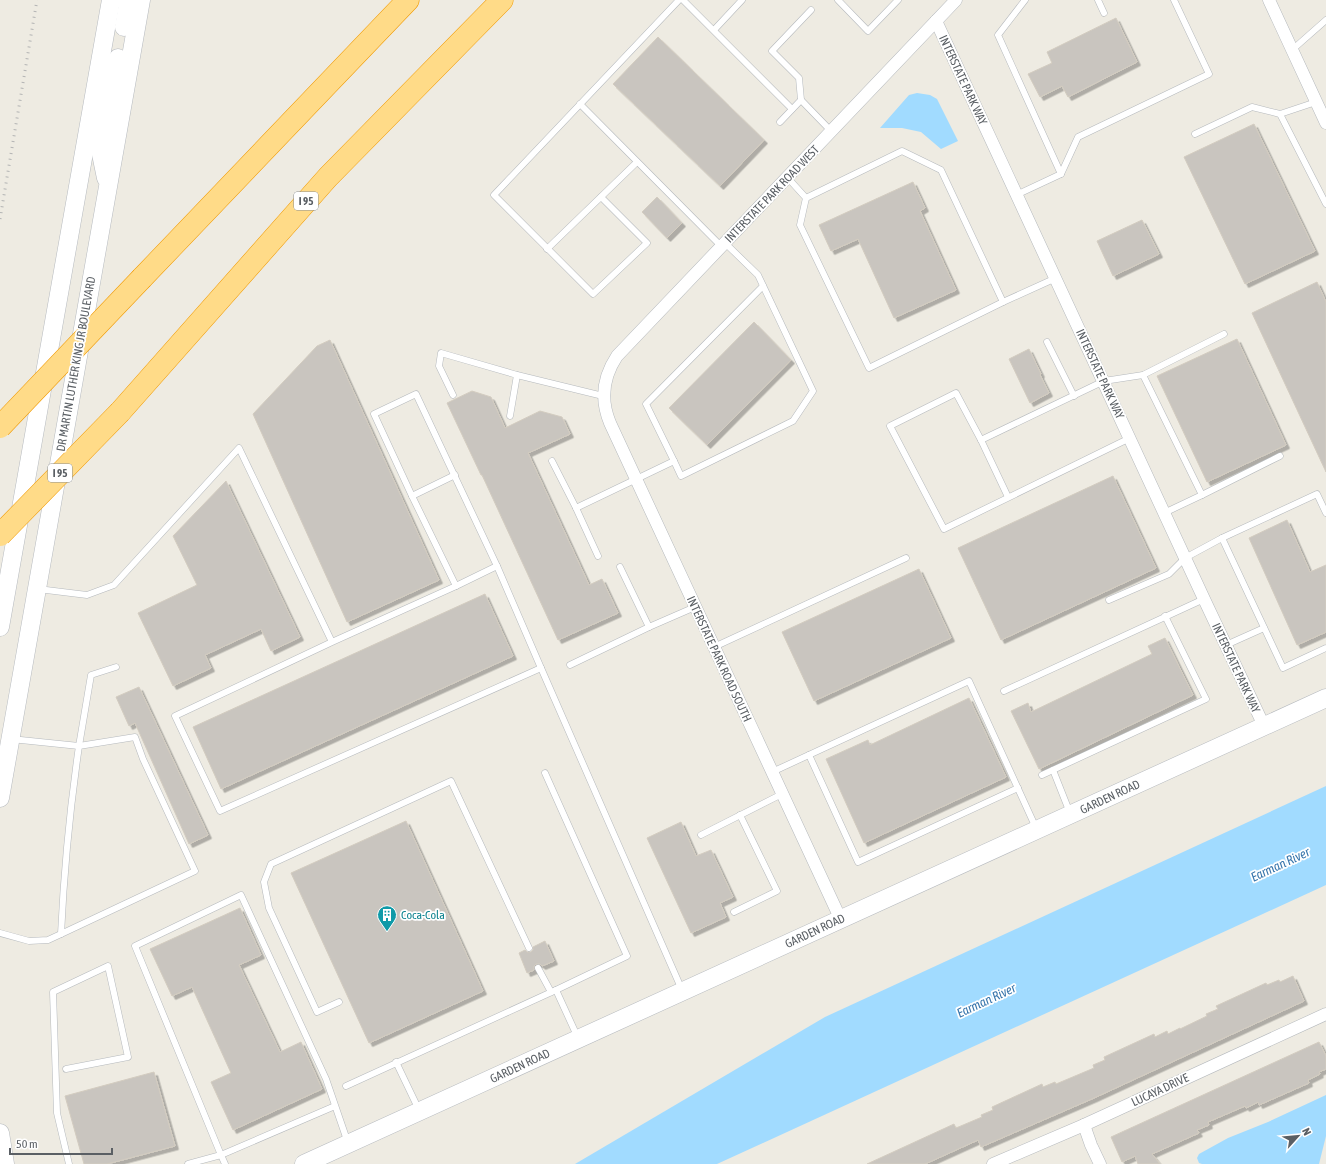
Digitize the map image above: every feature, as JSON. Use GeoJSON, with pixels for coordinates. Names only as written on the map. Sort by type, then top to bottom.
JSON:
{"type":"FeatureCollection","features":[{"type":"Feature","properties":{"kind":"highway"},"geometry":{"type":"LineString","coordinates":[[0,427],[408,0]]}},
{"type":"Feature","properties":{"kind":"highway","name":"I 95"},"geometry":{"type":"LineString","coordinates":[[0,535],[120,412],[328,177],[502,0]]}},
{"type":"Feature","properties":{"kind":"main road"},"geometry":{"type":"LineString","coordinates":[[0,626],[112,0]]}},
{"type":"Feature","properties":{"kind":"main road"},"geometry":{"type":"LineString","coordinates":[[108,184],[100,150],[120,51],[128,4],[126,0]]}},
{"type":"Feature","properties":{"kind":"main road","name":"DR MARTIN LUTHER KING JR BOULEVARD"},"geometry":{"type":"LineString","coordinates":[[0,798],[141,0]]}},
{"type":"Feature","properties":{"kind":"main road","name":"GARDEN ROAD"},"geometry":{"type":"LineString","coordinates":[[304,1164],[1326,698]]}},
{"type":"Feature","properties":{"kind":"main road"},"geometry":{"type":"LineString","coordinates":[[0,1133],[5,1164]]}},
{"type":"Feature","properties":{"kind":"street"},"geometry":{"type":"LineString","coordinates":[[1269,0],[1326,122]]}},
{"type":"Feature","properties":{"kind":"street","name":"INTERSTATE PARK ROAD WEST"},"geometry":{"type":"LineString","coordinates":[[604,396],[607,375],[617,356],[954,1]]}},
{"type":"Feature","properties":{"kind":"street","name":"INTERSTATE PARK WAY"},"geometry":{"type":"LineString","coordinates":[[936,21],[1264,726]]}},
{"type":"Feature","properties":{"kind":"street","name":"INTERSTATE PARK ROAD SOUTH"},"geometry":{"type":"LineString","coordinates":[[604,396],[606,414],[841,920]]}},
{"type":"Feature","properties":{"kind":"street","name":"LUCAYA DRIVE"},"geometry":{"type":"LineString","coordinates":[[993,1164],[1084,1125],[1326,1014]]}},
{"type":"Feature","properties":{"kind":"street"},"geometry":{"type":"LineString","coordinates":[[1084,1125],[1100,1164]]}},
{"type":"Feature","properties":{"kind":"lane"},"geometry":{"type":"LineString","coordinates":[[601,197],[646,243],[593,294],[494,195],[679,0]]}},
{"type":"Feature","properties":{"kind":"lane"},"geometry":{"type":"LineString","coordinates":[[683,0],[792,109]]}},
{"type":"Feature","properties":{"kind":"lane"},"geometry":{"type":"LineString","coordinates":[[714,30],[742,0]]}},
{"type":"Feature","properties":{"kind":"lane"},"geometry":{"type":"LineString","coordinates":[[838,0],[868,31],[898,0]]}},
{"type":"Feature","properties":{"kind":"lane"},"geometry":{"type":"LineString","coordinates":[[1025,0],[998,35],[1061,174]]}},
{"type":"Feature","properties":{"kind":"lane"},"geometry":{"type":"LineString","coordinates":[[1098,0],[1104,13]]}},
{"type":"Feature","properties":{"kind":"lane"},"geometry":{"type":"LineString","coordinates":[[1016,195],[1061,174],[1078,136],[1209,74],[1174,0]]}},
{"type":"Feature","properties":{"kind":"lane"},"geometry":{"type":"LineString","coordinates":[[811,10],[772,51],[799,78],[801,100],[831,131]]}},
{"type":"Feature","properties":{"kind":"lane"},"geometry":{"type":"LineString","coordinates":[[1292,50],[1326,20]]}},
{"type":"Feature","properties":{"kind":"lane"},"geometry":{"type":"LineString","coordinates":[[780,122],[801,100]]}},
{"type":"Feature","properties":{"kind":"lane"},"geometry":{"type":"LineString","coordinates":[[1194,134],[1252,107],[1280,114],[1316,102]]}},
{"type":"Feature","properties":{"kind":"lane"},"geometry":{"type":"LineString","coordinates":[[580,104],[637,162],[723,244],[758,275],[813,391],[793,421],[681,476],[646,404],[763,286]]}},
{"type":"Feature","properties":{"kind":"lane"},"geometry":{"type":"LineString","coordinates":[[1280,114],[1326,204]]}},
{"type":"Feature","properties":{"kind":"lane"},"geometry":{"type":"LineString","coordinates":[[806,198],[902,151],[941,170],[1003,302]]}},
{"type":"Feature","properties":{"kind":"lane"},"geometry":{"type":"LineString","coordinates":[[547,249],[637,162]]}},
{"type":"Feature","properties":{"kind":"lane"},"geometry":{"type":"LineString","coordinates":[[788,177],[806,198]]}},
{"type":"Feature","properties":{"kind":"lane"},"geometry":{"type":"LineString","coordinates":[[806,198],[800,225],[869,368],[1003,302],[1056,278]]}},
{"type":"Feature","properties":{"kind":"lane"},"geometry":{"type":"LineString","coordinates":[[981,440],[1104,381],[1143,375],[1224,334]]}},
{"type":"Feature","properties":{"kind":"lane"},"geometry":{"type":"LineString","coordinates":[[1047,342],[1074,396]]}},
{"type":"Feature","properties":{"kind":"lane"},"geometry":{"type":"LineString","coordinates":[[454,395],[439,366],[441,352],[517,375],[604,396]]}},
{"type":"Feature","properties":{"kind":"lane"},"geometry":{"type":"LineString","coordinates":[[510,416],[517,375]]}},
{"type":"Feature","properties":{"kind":"lane"},"geometry":{"type":"LineString","coordinates":[[1143,375],[1202,495]]}},
{"type":"Feature","properties":{"kind":"lane"},"geometry":{"type":"LineString","coordinates":[[1008,497],[981,440],[956,393],[890,426],[944,530],[1008,497],[1130,438]]}},
{"type":"Feature","properties":{"kind":"lane"},"geometry":{"type":"LineString","coordinates":[[456,586],[374,414],[416,394],[497,566],[683,992]]}},
{"type":"Feature","properties":{"kind":"lane"},"geometry":{"type":"LineString","coordinates":[[36,588],[87,595],[114,585],[239,448],[332,642]]}},
{"type":"Feature","properties":{"kind":"lane"},"geometry":{"type":"LineString","coordinates":[[1164,513],[1280,456]]}},
{"type":"Feature","properties":{"kind":"lane"},"geometry":{"type":"LineString","coordinates":[[552,461],[598,556]]}},
{"type":"Feature","properties":{"kind":"lane"},"geometry":{"type":"LineString","coordinates":[[576,508],[674,461]]}},
{"type":"Feature","properties":{"kind":"lane"},"geometry":{"type":"LineString","coordinates":[[412,496],[455,475]]}},
{"type":"Feature","properties":{"kind":"lane"},"geometry":{"type":"LineString","coordinates":[[1109,600],[1169,574],[1186,558],[1222,538],[1317,494],[1326,513]]}},
{"type":"Feature","properties":{"kind":"lane"},"geometry":{"type":"LineString","coordinates":[[1222,538],[1283,668],[1326,648]]}},
{"type":"Feature","properties":{"kind":"lane"},"geometry":{"type":"LineString","coordinates":[[714,647],[906,558]]}},
{"type":"Feature","properties":{"kind":"lane"},"geometry":{"type":"LineString","coordinates":[[497,566],[175,716],[220,811],[541,668]]}},
{"type":"Feature","properties":{"kind":"lane"},"geometry":{"type":"LineString","coordinates":[[620,567],[649,627]]}},
{"type":"Feature","properties":{"kind":"lane"},"geometry":{"type":"LineString","coordinates":[[1004,690],[1204,599]]}},
{"type":"Feature","properties":{"kind":"lane"},"geometry":{"type":"LineString","coordinates":[[570,665],[649,627],[695,607]]}},
{"type":"Feature","properties":{"kind":"lane"},"geometry":{"type":"LineString","coordinates":[[1042,775],[1206,699],[1165,616]]}},
{"type":"Feature","properties":{"kind":"lane"},"geometry":{"type":"LineString","coordinates":[[1226,645],[1264,628]]}},
{"type":"Feature","properties":{"kind":"lane"},"geometry":{"type":"LineString","coordinates":[[61,934],[63,889],[72,794],[91,675],[116,667]]}},
{"type":"Feature","properties":{"kind":"lane"},"geometry":{"type":"LineString","coordinates":[[772,772],[969,681],[1037,830]]}},
{"type":"Feature","properties":{"kind":"lane"},"geometry":{"type":"LineString","coordinates":[[0,933],[29,941],[48,940],[195,871],[146,765],[135,737],[79,746],[10,739]]}},
{"type":"Feature","properties":{"kind":"lane"},"geometry":{"type":"LineString","coordinates":[[809,755],[858,862],[1018,788]]}},
{"type":"Feature","properties":{"kind":"lane"},"geometry":{"type":"LineString","coordinates":[[1053,770],[1071,815]]}},
{"type":"Feature","properties":{"kind":"lane"},"geometry":{"type":"LineString","coordinates":[[346,1086],[628,956],[545,773]]}},
{"type":"Feature","properties":{"kind":"lane"},"geometry":{"type":"LineString","coordinates":[[339,1002],[317,1012],[269,908],[264,882],[271,864],[451,781],[529,948]]}},
{"type":"Feature","properties":{"kind":"lane"},"geometry":{"type":"LineString","coordinates":[[701,835],[782,794]]}},
{"type":"Feature","properties":{"kind":"lane"},"geometry":{"type":"LineString","coordinates":[[734,912],[778,891],[740,815]]}},
{"type":"Feature","properties":{"kind":"lane"},"geometry":{"type":"LineString","coordinates":[[224,1164],[136,946],[241,895],[326,1079],[349,1144]]}},
{"type":"Feature","properties":{"kind":"lane"},"geometry":{"type":"LineString","coordinates":[[66,1069],[128,1057],[108,966],[53,992],[57,1113],[69,1164]]}},
{"type":"Feature","properties":{"kind":"lane"},"geometry":{"type":"LineString","coordinates":[[538,968],[553,991],[579,1039]]}},
{"type":"Feature","properties":{"kind":"lane"},"geometry":{"type":"LineString","coordinates":[[396,1062],[420,1112]]}},
{"type":"Feature","properties":{"kind":"lane"},"geometry":{"type":"LineString","coordinates":[[188,1164],[221,1155],[335,1106]]}},
{"type":"Feature","properties":{"kind":"water"},"geometry":{"type":"Polygon","coordinates":[[[917,93],[930,95],[937,99],[958,141],[941,149],[921,132],[902,128],[880,128],[909,95],[917,93]]]}},
{"type":"Feature","properties":{"kind":"water","name":"Earman River"},"geometry":{"type":"Polygon","coordinates":[[[1326,786],[1326,885],[717,1164],[575,1164],[825,1017],[1326,786]]]}},
{"type":"Feature","properties":{"kind":"water"},"geometry":{"type":"Polygon","coordinates":[[[1326,1095],[1326,1136],[1319,1164],[1199,1163],[1197,1158],[1199,1154],[1228,1138],[1268,1122],[1326,1095]]]}},
{"type":"Feature","properties":{"kind":"building"},"geometry":{"type":"Polygon","coordinates":[[[1116,18],[1137,62],[1068,97],[1062,86],[1040,97],[1028,74],[1052,63],[1047,52],[1116,18]]]}},
{"type":"Feature","properties":{"kind":"building"},"geometry":{"type":"Polygon","coordinates":[[[658,37],[764,140],[720,186],[613,84],[658,37]]]}},
{"type":"Feature","properties":{"kind":"building"},"geometry":{"type":"Polygon","coordinates":[[[1254,124],[1315,251],[1245,284],[1184,157],[1254,124]]]}},
{"type":"Feature","properties":{"kind":"building"},"geometry":{"type":"Polygon","coordinates":[[[913,182],[925,208],[920,211],[956,290],[894,318],[858,239],[831,251],[819,225],[913,182]]]}},
{"type":"Feature","properties":{"kind":"building"},"geometry":{"type":"Polygon","coordinates":[[[657,197],[682,223],[667,238],[642,212],[657,197]]]}},
{"type":"Feature","properties":{"kind":"building"},"geometry":{"type":"Polygon","coordinates":[[[1142,220],[1159,254],[1113,276],[1097,241],[1142,220]]]}},
{"type":"Feature","properties":{"kind":"building"},"geometry":{"type":"Polygon","coordinates":[[[1317,282],[1326,302],[1326,472],[1252,313],[1317,282]]]}},
{"type":"Feature","properties":{"kind":"building"},"geometry":{"type":"Polygon","coordinates":[[[754,322],[791,360],[707,445],[669,408],[754,322]]]}},
{"type":"Feature","properties":{"kind":"building"},"geometry":{"type":"Polygon","coordinates":[[[1237,339],[1286,445],[1207,482],[1157,376],[1237,339]]]}},
{"type":"Feature","properties":{"kind":"building"},"geometry":{"type":"Polygon","coordinates":[[[330,340],[439,580],[347,622],[253,414],[317,346],[330,340]]]}},
{"type":"Feature","properties":{"kind":"building"},"geometry":{"type":"Polygon","coordinates":[[[1029,349],[1049,393],[1030,403],[1009,359],[1029,349]]]}},
{"type":"Feature","properties":{"kind":"building"},"geometry":{"type":"Polygon","coordinates":[[[472,391],[491,397],[505,428],[540,411],[562,417],[570,434],[528,453],[589,585],[602,579],[618,613],[558,640],[447,403],[472,391]]]}},
{"type":"Feature","properties":{"kind":"building"},"geometry":{"type":"Polygon","coordinates":[[[1113,476],[1156,568],[1001,640],[958,548],[1113,476]]]}},
{"type":"Feature","properties":{"kind":"building"},"geometry":{"type":"Polygon","coordinates":[[[226,481],[300,637],[271,651],[261,629],[205,655],[211,668],[173,686],[138,613],[197,585],[173,536],[226,481]]]}},
{"type":"Feature","properties":{"kind":"building"},"geometry":{"type":"Polygon","coordinates":[[[1287,520],[1310,572],[1326,565],[1326,632],[1297,645],[1249,538],[1287,520]]]}},
{"type":"Feature","properties":{"kind":"building"},"geometry":{"type":"Polygon","coordinates":[[[919,569],[951,638],[814,701],[782,632],[919,569]]]}},
{"type":"Feature","properties":{"kind":"building"},"geometry":{"type":"Polygon","coordinates":[[[485,594],[513,656],[221,789],[193,727],[485,594]]]}},
{"type":"Feature","properties":{"kind":"building"},"geometry":{"type":"Polygon","coordinates":[[[1165,638],[1193,695],[1039,769],[1011,711],[1028,703],[1031,712],[1152,654],[1148,646],[1165,638]]]}},
{"type":"Feature","properties":{"kind":"building"},"geometry":{"type":"Polygon","coordinates":[[[139,687],[208,835],[189,844],[135,723],[129,726],[116,697],[139,687]]]}},
{"type":"Feature","properties":{"kind":"building"},"geometry":{"type":"Polygon","coordinates":[[[969,698],[1006,777],[864,843],[826,759],[868,740],[870,745],[969,698]]]}},
{"type":"Feature","properties":{"kind":"building","name":"Coca-Cola"},"geometry":{"type":"Polygon","coordinates":[[[406,821],[483,991],[369,1043],[291,873],[406,821]]]}},
{"type":"Feature","properties":{"kind":"building"},"geometry":{"type":"Polygon","coordinates":[[[681,822],[696,856],[711,850],[733,897],[720,903],[726,917],[691,933],[647,838],[681,822]]]}},
{"type":"Feature","properties":{"kind":"building"},"geometry":{"type":"Polygon","coordinates":[[[240,908],[261,955],[239,965],[280,1052],[301,1042],[322,1089],[233,1130],[211,1082],[231,1073],[192,987],[172,996],[150,949],[240,908]]]}},
{"type":"Feature","properties":{"kind":"building"},"geometry":{"type":"Polygon","coordinates":[[[545,941],[554,961],[542,966],[540,964],[536,964],[534,966],[534,970],[527,973],[519,953],[525,950],[527,952],[531,952],[533,947],[545,941]]]}},
{"type":"Feature","properties":{"kind":"building"},"geometry":{"type":"Polygon","coordinates":[[[1293,976],[1304,1001],[1094,1098],[981,1147],[978,1140],[925,1164],[867,1164],[954,1124],[956,1128],[982,1117],[981,1115],[993,1110],[992,1107],[1042,1084],[1043,1087],[1055,1082],[1056,1084],[1094,1068],[1093,1065],[1105,1060],[1104,1057],[1154,1034],[1155,1037],[1167,1031],[1168,1034],[1180,1029],[1218,1009],[1216,1006],[1266,983],[1267,985],[1279,980],[1280,982],[1293,976]]]}},
{"type":"Feature","properties":{"kind":"building"},"geometry":{"type":"Polygon","coordinates":[[[1319,1042],[1326,1056],[1326,1069],[1308,1080],[1309,1083],[1259,1105],[1258,1102],[1246,1108],[1245,1106],[1208,1122],[1209,1125],[1197,1130],[1199,1133],[1152,1154],[1160,1164],[1138,1164],[1135,1156],[1122,1162],[1111,1137],[1319,1042]]]}},
{"type":"Feature","properties":{"kind":"building"},"geometry":{"type":"Polygon","coordinates":[[[154,1072],[175,1146],[107,1164],[84,1164],[65,1096],[154,1072]]]}},
{"type":"Feature","properties":{"kind":"railway"},"geometry":{"type":"LineString","coordinates":[[0,219],[37,0]]}},
{"type":"Feature","properties":{"kind":"place","name":"Coca-Cola"},"geometry":{"type":"Point","coordinates":[387,932]}}]}
